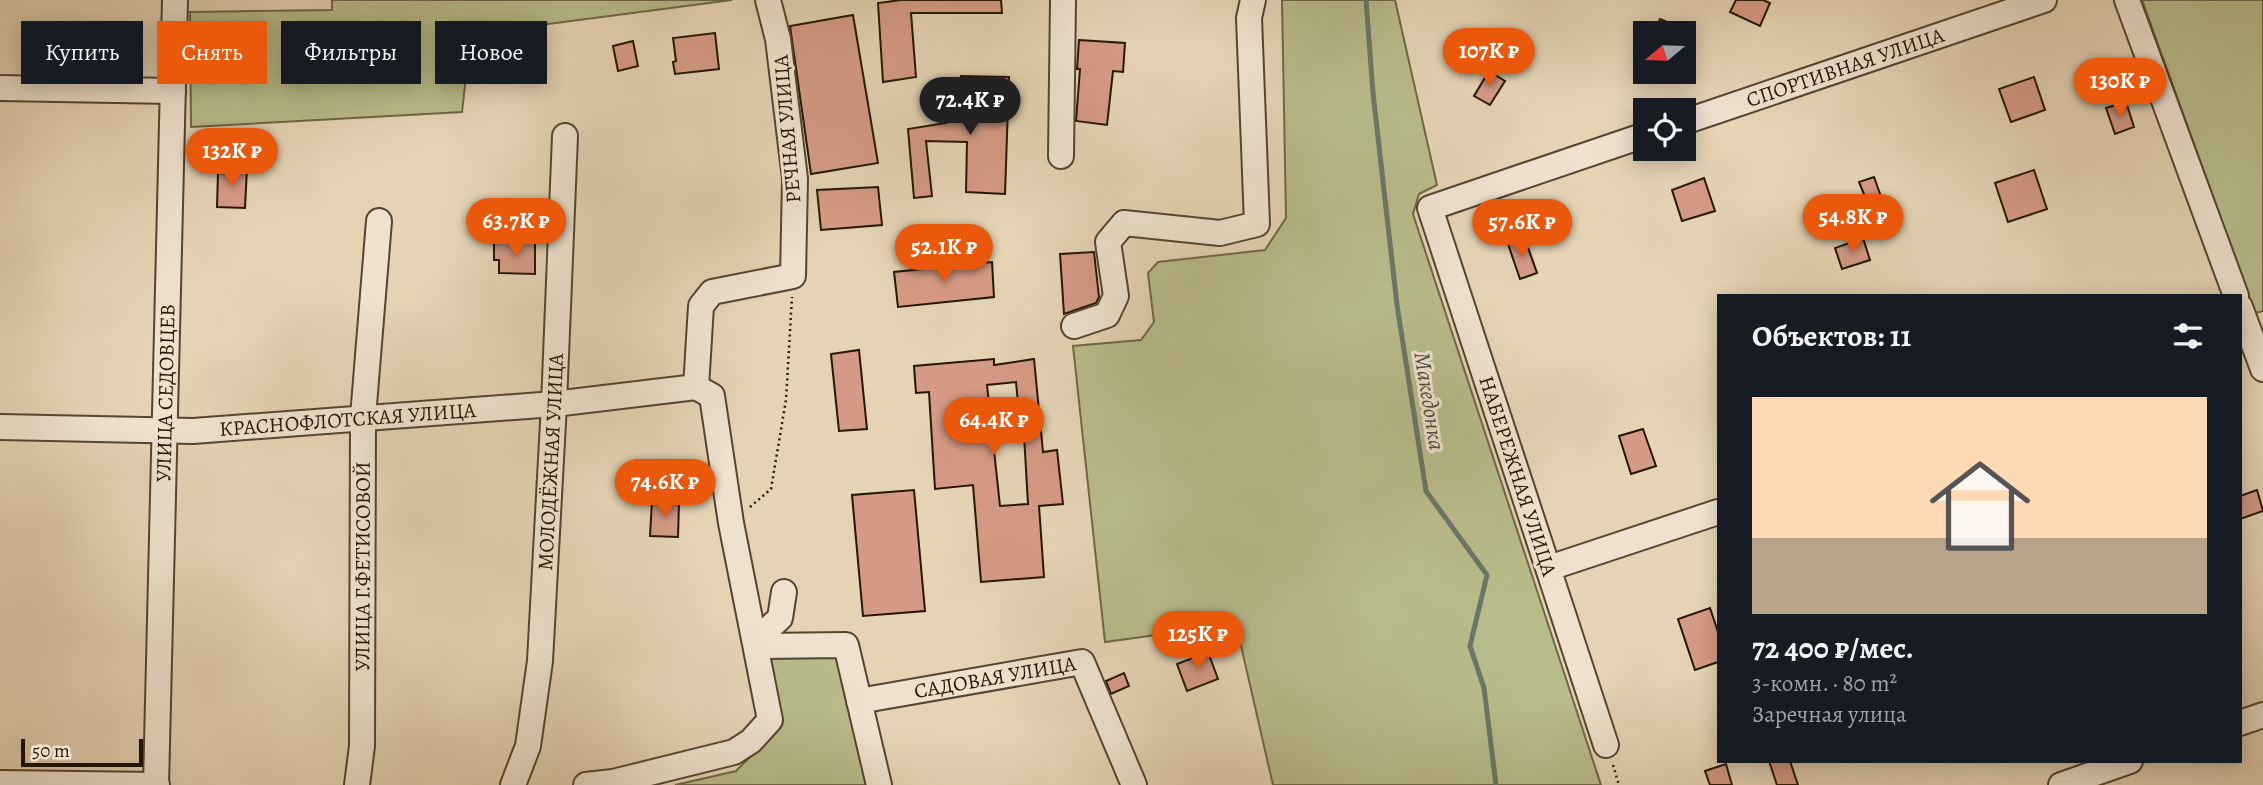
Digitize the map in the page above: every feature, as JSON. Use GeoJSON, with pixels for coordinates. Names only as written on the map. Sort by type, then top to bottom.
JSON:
{"type":"FeatureCollection","features":[{"type":"Feature","properties":{"kind":"street","name":"УЛИЦА СЕДОВЦЕВ"},"geometry":{"type":"LineString","coordinates":[[156,785],[175,0]]}},
{"type":"Feature","properties":{"kind":"street","name":"РЕЧНАЯ УЛИЦА"},"geometry":{"type":"LineString","coordinates":[[768,0],[778,39],[795,179],[793,276]]}},
{"type":"Feature","properties":{"kind":"street"},"geometry":{"type":"LineString","coordinates":[[1061,156],[1063,0]]}},
{"type":"Feature","properties":{"kind":"street"},"geometry":{"type":"LineString","coordinates":[[1074,326],[1107,315],[1116,296],[1108,242],[1124,223],[1220,233],[1257,224],[1249,18],[1253,0]]}},
{"type":"Feature","properties":{"kind":"street","name":"СПОРТИВНАЯ УЛИЦА"},"geometry":{"type":"LineString","coordinates":[[1696,118],[2044,0]]}},
{"type":"Feature","properties":{"kind":"street"},"geometry":{"type":"LineString","coordinates":[[2127,0],[2235,294]]}},
{"type":"Feature","properties":{"kind":"street"},"geometry":{"type":"LineString","coordinates":[[0,88],[173,91]]}},
{"type":"Feature","properties":{"kind":"street","name":"МОЛОДЁЖНАЯ УЛИЦА"},"geometry":{"type":"LineString","coordinates":[[513,785],[528,746],[540,661],[565,136]]}},
{"type":"Feature","properties":{"kind":"street","name":"НАБЕРЕЖНАЯ УЛИЦА"},"geometry":{"type":"LineString","coordinates":[[1606,745],[1430,208],[1633,139]]}},
{"type":"Feature","properties":{"kind":"street","name":"УЛИЦА Г.ФЕТИСОВОЙ"},"geometry":{"type":"LineString","coordinates":[[357,785],[362,746],[363,417],[379,221]]}},
{"type":"Feature","properties":{"kind":"street"},"geometry":{"type":"LineString","coordinates":[[586,785],[612,782],[734,752],[751,741],[770,720],[731,523],[712,396],[696,387],[701,306],[712,292],[793,276]]}},
{"type":"Feature","properties":{"kind":"street"},"geometry":{"type":"LineString","coordinates":[[2242,312],[2263,369]]}},
{"type":"Feature","properties":{"kind":"street","name":"КРАСНОФЛОТСКАЯ УЛИЦА"},"geometry":{"type":"LineString","coordinates":[[0,427],[193,431],[554,404],[696,387]]}},
{"type":"Feature","properties":{"kind":"street"},"geometry":{"type":"LineString","coordinates":[[1549,568],[1717,512]]}},
{"type":"Feature","properties":{"kind":"street"},"geometry":{"type":"LineString","coordinates":[[756,643],[780,618],[784,592]]}},
{"type":"Feature","properties":{"kind":"street"},"geometry":{"type":"LineString","coordinates":[[756,643],[846,645],[879,785]]}},
{"type":"Feature","properties":{"kind":"street","name":"САДОВАЯ УЛИЦА"},"geometry":{"type":"LineString","coordinates":[[859,701],[1082,662],[1134,785]]}},
{"type":"Feature","properties":{"kind":"street"},"geometry":{"type":"LineString","coordinates":[[2242,722],[2263,715]]}},
{"type":"Feature","properties":{"kind":"street"},"geometry":{"type":"LineString","coordinates":[[2061,785],[2124,763]]}},
{"type":"Feature","properties":{"kind":"street"},"geometry":{"type":"LineString","coordinates":[[0,783],[156,785]]}},
{"type":"Feature","properties":{"kind":"path"},"geometry":{"type":"LineString","coordinates":[[731,523],[771,489],[786,400],[793,276]]}},
{"type":"Feature","properties":{"kind":"green space"},"geometry":{"type":"Polygon","coordinates":[[[332,0],[732,0],[547,24],[547,21],[435,21],[435,84],[465,84],[462,112],[191,127],[191,84],[267,84],[267,21],[190,21],[190,12],[332,10],[332,0]]]}},
{"type":"Feature","properties":{"kind":"green space"},"geometry":{"type":"Polygon","coordinates":[[[1282,0],[1395,0],[1437,185],[1419,194],[1413,214],[1601,785],[1273,785],[1236,624],[1105,642],[1073,346],[1141,340],[1154,322],[1148,273],[1158,262],[1265,250],[1286,218],[1282,0]]]}},
{"type":"Feature","properties":{"kind":"green space"},"geometry":{"type":"Polygon","coordinates":[[[2142,0],[2263,0],[2263,311],[2255,313],[2142,0]]]}},
{"type":"Feature","properties":{"kind":"green space"},"geometry":{"type":"Polygon","coordinates":[[[838,654],[869,785],[675,785],[736,771],[779,728],[770,655],[838,654]]]}},
{"type":"Feature","properties":{"kind":"building"},"geometry":{"type":"Polygon","coordinates":[[[901,0],[1001,0],[1002,13],[911,13],[916,77],[883,82],[878,3],[901,0]]]}},
{"type":"Feature","properties":{"kind":"building"},"geometry":{"type":"Polygon","coordinates":[[[1736,0],[1763,0],[1770,3],[1760,26],[1730,12],[1736,0]]]}},
{"type":"Feature","properties":{"kind":"building"},"geometry":{"type":"Polygon","coordinates":[[[853,15],[878,163],[811,174],[790,26],[853,15]]]}},
{"type":"Feature","properties":{"kind":"building"},"geometry":{"type":"Polygon","coordinates":[[[715,33],[719,69],[675,74],[673,38],[715,33]]]}},
{"type":"Feature","properties":{"kind":"building"},"geometry":{"type":"Polygon","coordinates":[[[1079,40],[1125,43],[1123,72],[1113,71],[1107,125],[1076,121],[1079,40]]]}},
{"type":"Feature","properties":{"kind":"building"},"geometry":{"type":"Polygon","coordinates":[[[633,41],[638,66],[618,71],[613,46],[633,41]]]}},
{"type":"Feature","properties":{"kind":"building"},"geometry":{"type":"Polygon","coordinates":[[[1489,71],[1505,81],[1490,105],[1474,96],[1489,71]]]}},
{"type":"Feature","properties":{"kind":"building"},"geometry":{"type":"Polygon","coordinates":[[[961,76],[1009,77],[1005,194],[966,192],[967,142],[926,141],[932,196],[914,198],[908,129],[946,123],[946,111],[960,112],[961,76]]]}},
{"type":"Feature","properties":{"kind":"building"},"geometry":{"type":"Polygon","coordinates":[[[2034,77],[2045,110],[2011,122],[1999,89],[2034,77]]]}},
{"type":"Feature","properties":{"kind":"building"},"geometry":{"type":"Polygon","coordinates":[[[2126,102],[2134,127],[2115,134],[2106,108],[2126,102]]]}},
{"type":"Feature","properties":{"kind":"building"},"geometry":{"type":"Polygon","coordinates":[[[231,166],[247,167],[245,208],[217,207],[218,173],[231,174],[231,166]]]}},
{"type":"Feature","properties":{"kind":"building"},"geometry":{"type":"Polygon","coordinates":[[[2034,170],[2047,209],[2008,222],[1995,183],[2034,170]]]}},
{"type":"Feature","properties":{"kind":"building"},"geometry":{"type":"Polygon","coordinates":[[[1874,177],[1884,205],[1870,209],[1859,182],[1874,177]]]}},
{"type":"Feature","properties":{"kind":"building"},"geometry":{"type":"Polygon","coordinates":[[[1704,178],[1715,211],[1682,221],[1672,190],[1704,178]]]}},
{"type":"Feature","properties":{"kind":"building"},"geometry":{"type":"Polygon","coordinates":[[[878,187],[882,225],[821,230],[817,190],[878,187]]]}},
{"type":"Feature","properties":{"kind":"building"},"geometry":{"type":"Polygon","coordinates":[[[1863,238],[1870,260],[1842,269],[1835,248],[1863,238]]]}},
{"type":"Feature","properties":{"kind":"building"},"geometry":{"type":"Polygon","coordinates":[[[1525,239],[1537,273],[1520,279],[1508,244],[1525,239]]]}},
{"type":"Feature","properties":{"kind":"building"},"geometry":{"type":"Polygon","coordinates":[[[494,243],[535,243],[535,274],[499,273],[499,260],[494,260],[494,243]]]}},
{"type":"Feature","properties":{"kind":"building"},"geometry":{"type":"Polygon","coordinates":[[[1094,252],[1099,297],[1096,303],[1064,314],[1060,254],[1094,252]]]}},
{"type":"Feature","properties":{"kind":"building"},"geometry":{"type":"Polygon","coordinates":[[[992,262],[994,297],[898,307],[894,272],[992,262]]]}},
{"type":"Feature","properties":{"kind":"building"},"geometry":{"type":"Polygon","coordinates":[[[859,350],[867,429],[839,431],[831,354],[859,350]]]}},
{"type":"Feature","properties":{"kind":"building"},"geometry":{"type":"Polygon","coordinates":[[[994,359],[994,365],[1034,359],[1043,452],[1057,450],[1063,504],[1039,506],[1044,577],[981,582],[973,485],[935,489],[929,392],[916,393],[914,366],[994,359]],[[1016,382],[987,385],[1000,506],[1028,504],[1024,435],[1021,435],[1016,382]]]}},
{"type":"Feature","properties":{"kind":"building"},"geometry":{"type":"Polygon","coordinates":[[[1643,429],[1656,466],[1631,474],[1619,436],[1643,429]]]}},
{"type":"Feature","properties":{"kind":"building"},"geometry":{"type":"Polygon","coordinates":[[[914,490],[925,611],[863,616],[852,495],[914,490]]]}},
{"type":"Feature","properties":{"kind":"building"},"geometry":{"type":"Polygon","coordinates":[[[2257,490],[2263,511],[2242,518],[2242,495],[2257,490]]]}},
{"type":"Feature","properties":{"kind":"building"},"geometry":{"type":"Polygon","coordinates":[[[652,501],[679,502],[678,537],[650,536],[652,501]]]}},
{"type":"Feature","properties":{"kind":"building"},"geometry":{"type":"Polygon","coordinates":[[[1710,608],[1717,629],[1717,662],[1695,670],[1678,619],[1710,608]]]}},
{"type":"Feature","properties":{"kind":"building"},"geometry":{"type":"Polygon","coordinates":[[[1208,652],[1218,679],[1187,691],[1177,664],[1208,652]]]}},
{"type":"Feature","properties":{"kind":"building"},"geometry":{"type":"Polygon","coordinates":[[[1124,673],[1129,686],[1111,694],[1106,681],[1124,673]]]}},
{"type":"Feature","properties":{"kind":"building"},"geometry":{"type":"Polygon","coordinates":[[[1770,763],[1791,763],[1798,785],[1777,785],[1770,763]]]}},
{"type":"Feature","properties":{"kind":"building"},"geometry":{"type":"Polygon","coordinates":[[[1726,764],[1732,785],[1710,785],[1705,771],[1726,764]]]}},
{"type":"Feature","properties":{"kind":"waterway","name":"Македонка"},"geometry":{"type":"LineString","coordinates":[[1366,0],[1373,93],[1397,305],[1426,491],[1487,575],[1470,646],[1484,688],[1496,785]]}}]}
